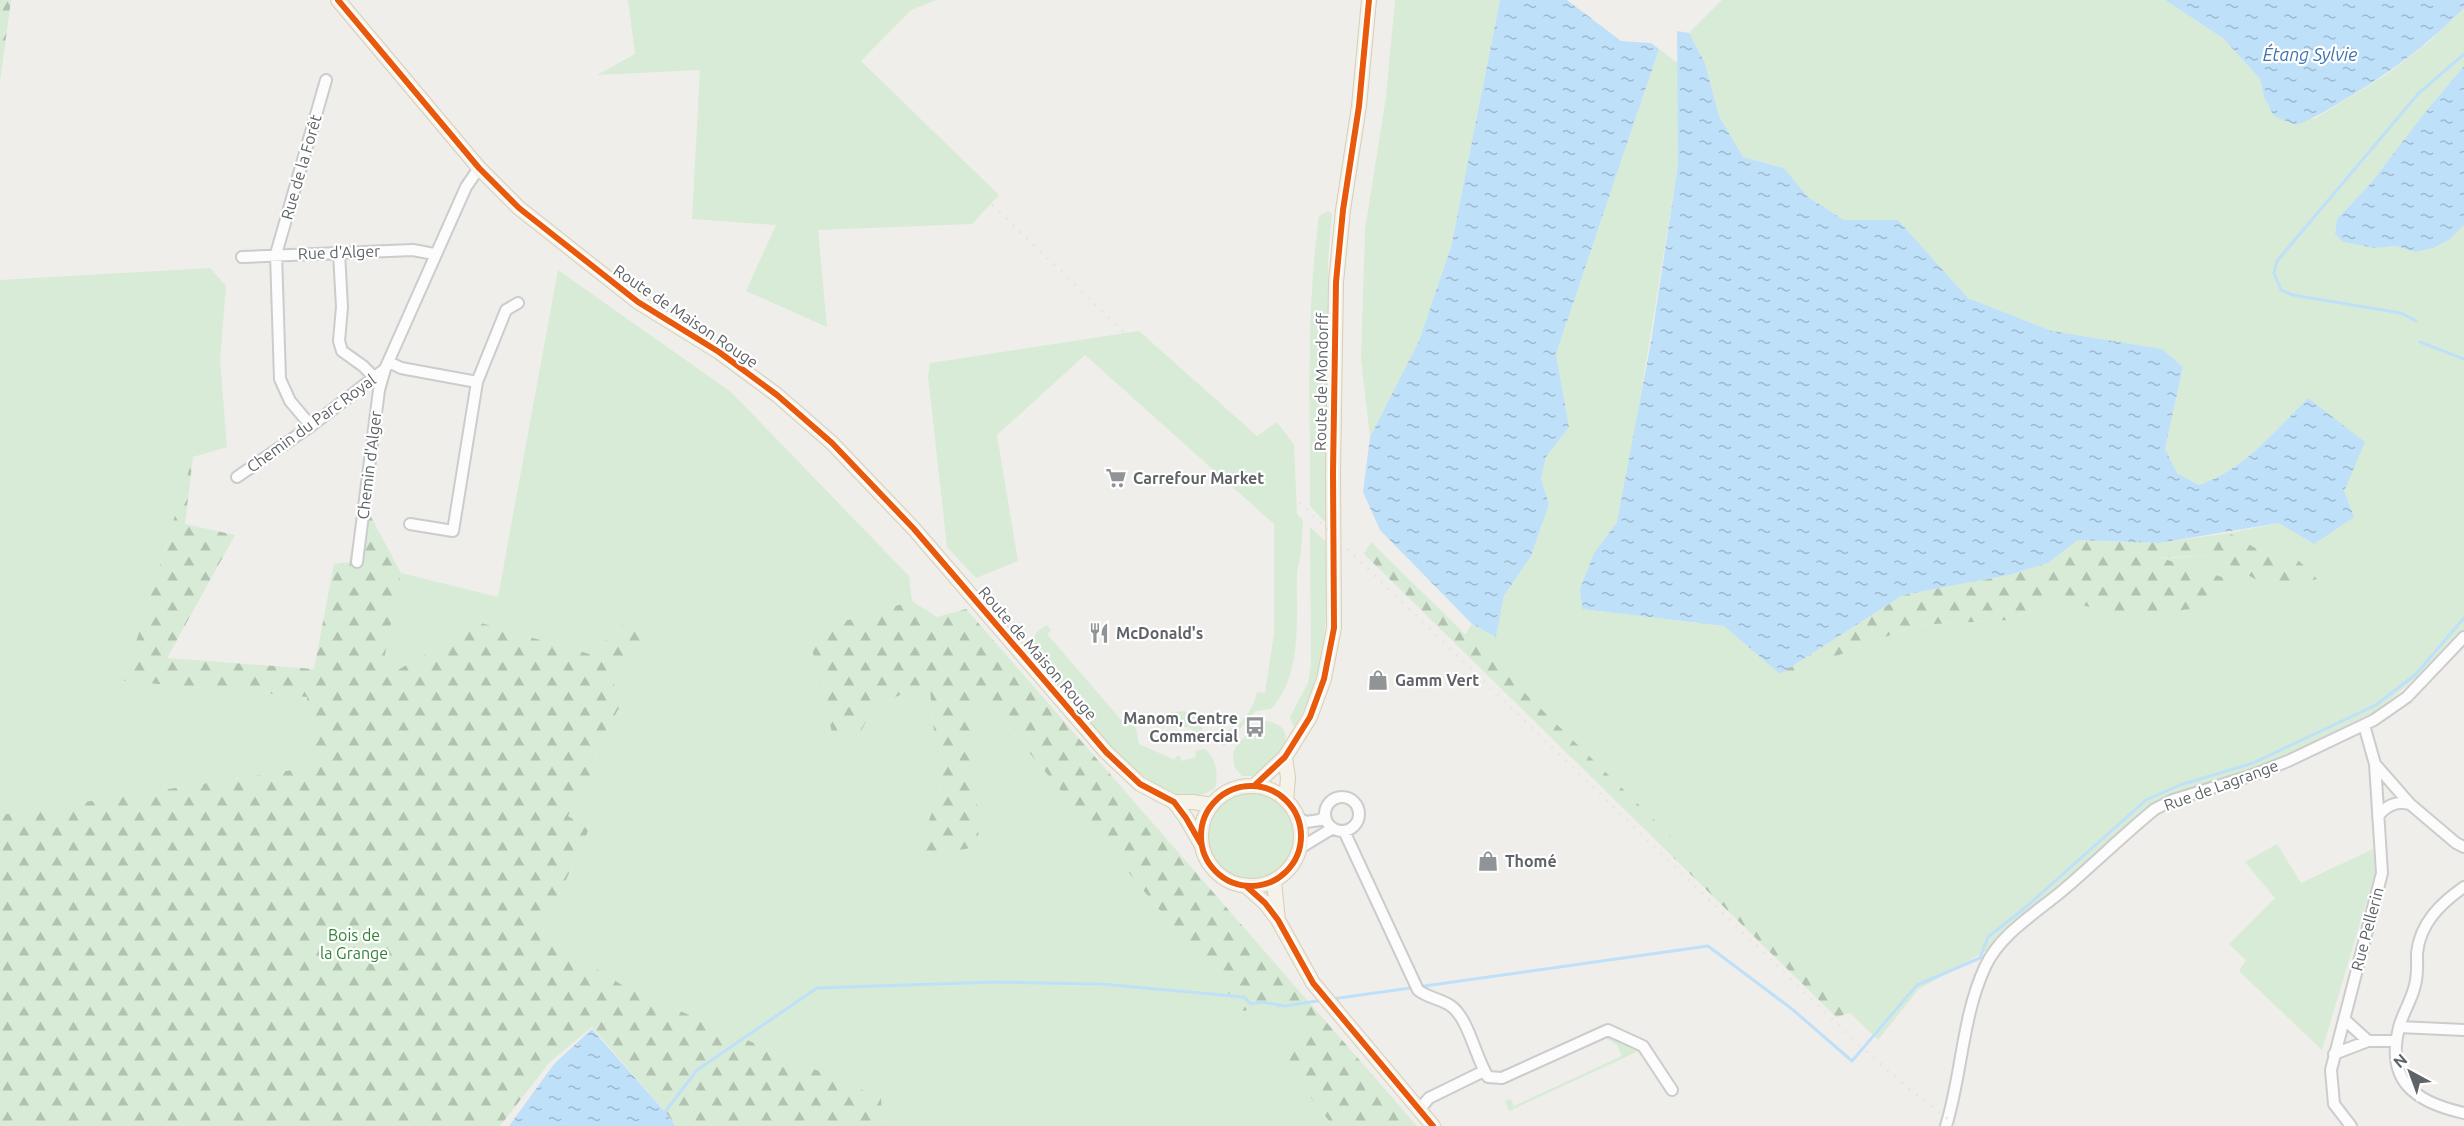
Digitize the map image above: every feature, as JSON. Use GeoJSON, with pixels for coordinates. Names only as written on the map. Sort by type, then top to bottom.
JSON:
{"type":"FeatureCollection","features":[{"type":"Feature","properties":{"kind":"main road","name":"Route de Maison Rouge"},"geometry":{"type":"LineString","coordinates":[[338,0],[479,168],[519,208],[638,302],[719,352],[832,443],[914,528],[1106,752],[1140,784],[1174,802]]}},
{"type":"Feature","properties":{"kind":"main road","name":"Route de Mondorff"},"geometry":{"type":"LineString","coordinates":[[1254,786],[1285,757],[1310,717],[1324,679],[1334,628],[1333,428],[1336,282],[1343,210],[1359,106],[1369,0]]}},
{"type":"Feature","properties":{"kind":"main road"},"geometry":{"type":"LineString","coordinates":[[1285,757],[1288,778],[1286,801]]}},
{"type":"Feature","properties":{"kind":"main road"},"geometry":{"type":"LineString","coordinates":[[1174,802],[1186,818],[1201,844],[1204,855],[1216,873],[1235,884],[1265,885],[1274,881],[1290,867],[1300,848],[1301,833],[1298,818],[1286,801],[1271,791],[1254,786],[1231,790],[1212,805],[1201,830],[1201,844]]}},
{"type":"Feature","properties":{"kind":"main road"},"geometry":{"type":"LineString","coordinates":[[1174,802],[1212,805]]}},
{"type":"Feature","properties":{"kind":"main road"},"geometry":{"type":"LineString","coordinates":[[1274,881],[1278,920]]}},
{"type":"Feature","properties":{"kind":"main road"},"geometry":{"type":"LineString","coordinates":[[1246,886],[1265,903],[1278,920],[1313,983],[1433,1126]]}},
{"type":"Feature","properties":{"kind":"street","name":"Rue de la Forêt"},"geometry":{"type":"LineString","coordinates":[[311,426],[290,401],[280,379],[276,255],[326,80]]}},
{"type":"Feature","properties":{"kind":"street"},"geometry":{"type":"LineString","coordinates":[[477,382],[387,366],[434,254],[466,187],[479,168]]}},
{"type":"Feature","properties":{"kind":"street","name":"Rue d'Alger"},"geometry":{"type":"LineString","coordinates":[[242,257],[413,250],[434,254]]}},
{"type":"Feature","properties":{"kind":"street"},"geometry":{"type":"LineString","coordinates":[[339,253],[342,307],[339,341],[342,351],[373,376]]}},
{"type":"Feature","properties":{"kind":"street"},"geometry":{"type":"LineString","coordinates":[[410,524],[453,531],[477,382],[506,310],[518,303]]}},
{"type":"Feature","properties":{"kind":"street","name":"Chemin du Parc Royal"},"geometry":{"type":"LineString","coordinates":[[237,477],[311,426],[387,366]]}},
{"type":"Feature","properties":{"kind":"street","name":"Chemin d'Alger"},"geometry":{"type":"LineString","coordinates":[[357,562],[379,390],[387,366]]}},
{"type":"Feature","properties":{"kind":"street","name":"Rue de Lagrange"},"geometry":{"type":"LineString","coordinates":[[1946,1126],[1968,1017],[1985,966],[2003,942],[2025,920],[2155,809],[2173,800],[2278,765],[2364,725],[2408,697],[2464,637]]}},
{"type":"Feature","properties":{"kind":"street","name":"Rue Pellerin"},"geometry":{"type":"LineString","coordinates":[[2351,1126],[2334,1104],[2331,1070],[2382,873],[2375,764],[2364,725]]}},
{"type":"Feature","properties":{"kind":"street"},"geometry":{"type":"LineString","coordinates":[[2375,764],[2410,804],[2456,843],[2464,847]]}},
{"type":"Feature","properties":{"kind":"street"},"geometry":{"type":"LineString","coordinates":[[1298,818],[1306,822],[1320,820],[1335,799],[1345,798],[1354,802],[1359,811],[1358,820],[1353,827],[1344,831],[1333,828],[1325,816]]}},
{"type":"Feature","properties":{"kind":"street"},"geometry":{"type":"LineString","coordinates":[[2378,816],[2384,808],[2393,804],[2410,804]]}},
{"type":"Feature","properties":{"kind":"street"},"geometry":{"type":"LineString","coordinates":[[1300,848],[1333,828]]}},
{"type":"Feature","properties":{"kind":"street"},"geometry":{"type":"LineString","coordinates":[[1344,831],[1418,990],[1426,997],[1450,1005],[1460,1015],[1487,1074]]}},
{"type":"Feature","properties":{"kind":"street"},"geometry":{"type":"LineString","coordinates":[[2464,888],[2441,904],[2426,926],[2418,950],[2414,989],[2405,1006],[2396,1041],[2398,1075],[2408,1088],[2423,1100],[2445,1109],[2464,1113]]}},
{"type":"Feature","properties":{"kind":"street"},"geometry":{"type":"LineString","coordinates":[[2344,1018],[2368,1041]]}},
{"type":"Feature","properties":{"kind":"street"},"geometry":{"type":"LineString","coordinates":[[2399,1027],[2464,1030]]}},
{"type":"Feature","properties":{"kind":"street"},"geometry":{"type":"LineString","coordinates":[[1419,1110],[1429,1098],[1487,1074],[1502,1078],[1608,1030],[1643,1046],[1672,1090]]}},
{"type":"Feature","properties":{"kind":"street"},"geometry":{"type":"LineString","coordinates":[[2334,1054],[2368,1041],[2396,1041]]}},
{"type":"Feature","properties":{"kind":"green space"},"geometry":{"type":"Polygon","coordinates":[[[0,0],[11,0],[0,82],[0,0]]]}},
{"type":"Feature","properties":{"kind":"green space"},"geometry":{"type":"Polygon","coordinates":[[[628,0],[936,0],[911,10],[861,61],[999,195],[972,224],[818,230],[827,327],[746,291],[776,225],[692,219],[700,70],[597,75],[635,54],[628,0]]]}},
{"type":"Feature","properties":{"kind":"green space"},"geometry":{"type":"Polygon","coordinates":[[[1395,0],[1500,0],[1451,247],[1419,341],[1370,437],[1361,359],[1365,230],[1386,97],[1395,0]]]}},
{"type":"Feature","properties":{"kind":"green space"},"geometry":{"type":"Polygon","coordinates":[[[1722,0],[2165,0],[2224,39],[2260,79],[2264,97],[2314,119],[2386,75],[2429,42],[2464,8],[2464,66],[2371,183],[2337,219],[2335,234],[2344,242],[2375,248],[2396,246],[2415,252],[2450,239],[2464,225],[2464,631],[2444,654],[2378,710],[2263,766],[2151,806],[1986,951],[1919,989],[1878,1040],[1465,635],[1472,624],[1496,637],[1504,596],[1531,556],[1549,504],[1541,479],[1546,457],[1569,427],[1556,354],[1659,49],[1679,64],[1678,164],[1635,431],[1617,522],[1594,553],[1580,588],[1582,609],[1724,626],[1780,673],[1788,675],[1916,625],[2009,620],[2056,600],[2134,616],[2159,559],[2211,555],[2275,590],[2316,579],[2294,556],[2275,559],[2229,533],[2279,523],[2307,399],[2245,460],[2230,470],[2199,485],[2177,473],[2165,449],[2183,367],[2162,349],[2052,331],[1968,298],[1898,220],[1844,220],[1808,197],[1784,168],[1743,157],[1719,116],[1705,63],[1689,33],[1722,0]]]}},
{"type":"Feature","properties":{"kind":"green space"},"geometry":{"type":"Polygon","coordinates":[[[1328,211],[1332,214],[1328,261],[1327,515],[1325,522],[1310,506],[1310,360],[1312,288],[1319,216],[1328,211]]]}},
{"type":"Feature","properties":{"kind":"green space"},"geometry":{"type":"Polygon","coordinates":[[[210,268],[226,286],[220,360],[227,447],[193,457],[124,681],[308,697],[312,767],[0,815],[0,280],[210,268]]]}},
{"type":"Feature","properties":{"kind":"green space"},"geometry":{"type":"Polygon","coordinates":[[[558,270],[731,392],[909,576],[912,601],[808,632],[861,731],[873,708],[929,681],[940,792],[916,855],[979,847],[970,681],[1243,1011],[1272,1004],[1304,1023],[1304,1037],[1273,1049],[1333,1126],[883,1126],[881,1098],[627,988],[541,935],[589,829],[567,817],[596,766],[597,746],[622,703],[607,668],[616,628],[593,655],[481,623],[379,681],[401,573],[498,597],[558,270]]]}},
{"type":"Feature","properties":{"kind":"green space"},"geometry":{"type":"Polygon","coordinates":[[[1139,331],[1257,436],[1277,422],[1294,445],[1297,514],[1303,520],[1297,573],[1297,628],[1293,663],[1281,695],[1271,709],[1256,711],[1223,747],[1220,739],[1222,736],[1246,716],[1257,692],[1265,693],[1274,633],[1274,524],[1085,355],[997,435],[1018,561],[976,578],[947,547],[928,376],[930,363],[1139,331]]]}},
{"type":"Feature","properties":{"kind":"green space","name":"Bois de la Grange"},"geometry":{"type":"Polygon","coordinates":[[[193,457],[185,524],[235,535],[167,658],[314,669],[334,564],[349,562],[362,500],[401,573],[380,680],[481,623],[593,655],[616,628],[632,621],[646,639],[607,668],[622,703],[597,746],[596,766],[568,816],[589,829],[541,935],[627,988],[881,1098],[883,1126],[677,1126],[592,1027],[550,1062],[500,1126],[0,1126],[0,815],[312,767],[307,697],[124,681],[193,457]]]}},
{"type":"Feature","properties":{"kind":"green space"},"geometry":{"type":"Polygon","coordinates":[[[1310,527],[1326,542],[1326,614],[1324,638],[1314,684],[1306,706],[1294,727],[1290,717],[1308,683],[1311,665],[1310,527]]]}},
{"type":"Feature","properties":{"kind":"green space"},"geometry":{"type":"Polygon","coordinates":[[[2229,533],[2275,559],[2294,556],[2317,579],[2275,590],[2211,555],[2161,558],[2225,578],[2215,606],[2134,616],[2056,600],[2009,620],[1916,625],[1788,675],[1780,674],[1903,595],[2009,575],[2048,563],[2078,540],[2159,543],[2229,533]]]}},
{"type":"Feature","properties":{"kind":"green space"},"geometry":{"type":"Polygon","coordinates":[[[1371,542],[1851,1013],[1836,1017],[1364,554],[1371,542]]]}},
{"type":"Feature","properties":{"kind":"green space"},"geometry":{"type":"Polygon","coordinates":[[[912,601],[937,617],[966,609],[1417,1126],[1333,1126],[1273,1049],[1304,1037],[1304,1023],[1272,1004],[1243,1011],[971,682],[979,847],[915,856],[940,792],[929,681],[873,708],[861,731],[834,741],[808,632],[912,601]]]}},
{"type":"Feature","properties":{"kind":"green space"},"geometry":{"type":"Polygon","coordinates":[[[1047,625],[1051,630],[1047,634],[1123,722],[1128,718],[1135,724],[1139,744],[1175,760],[1176,756],[1180,755],[1181,761],[1196,757],[1195,751],[1205,749],[1209,752],[1216,767],[1215,788],[1193,796],[1169,791],[1147,778],[1101,738],[1028,652],[1034,636],[1047,625]]]}},
{"type":"Feature","properties":{"kind":"green space"},"geometry":{"type":"Polygon","coordinates":[[[1184,711],[1198,716],[1205,737],[1198,736],[1189,727],[1150,726],[1145,722],[1150,715],[1184,711]]]}},
{"type":"Feature","properties":{"kind":"green space"},"geometry":{"type":"Polygon","coordinates":[[[1268,721],[1285,732],[1283,747],[1258,776],[1242,776],[1234,766],[1233,753],[1237,745],[1256,725],[1268,721]]]}},
{"type":"Feature","properties":{"kind":"green space"},"geometry":{"type":"Polygon","coordinates":[[[1250,789],[1267,793],[1282,802],[1291,817],[1295,834],[1291,851],[1282,866],[1267,875],[1250,879],[1233,875],[1218,866],[1209,851],[1205,834],[1209,817],[1218,802],[1233,793],[1250,789]]]}},
{"type":"Feature","properties":{"kind":"green space"},"geometry":{"type":"Polygon","coordinates":[[[2277,844],[2301,883],[2373,849],[2375,873],[2322,1050],[2239,971],[2246,960],[2229,944],[2275,898],[2245,862],[2277,844]]]}},
{"type":"Feature","properties":{"kind":"green space"},"geometry":{"type":"Polygon","coordinates":[[[1606,1035],[1639,1051],[1509,1111],[1505,1101],[1511,1099],[1514,1106],[1622,1056],[1617,1045],[1606,1038],[1573,1053],[1572,1051],[1606,1035]]]}},
{"type":"Feature","properties":{"kind":"water"},"geometry":{"type":"Polygon","coordinates":[[[1500,0],[1567,0],[1621,41],[1651,43],[1659,49],[1556,354],[1569,427],[1546,457],[1541,479],[1549,504],[1531,556],[1504,596],[1496,637],[1472,624],[1380,530],[1363,492],[1370,437],[1419,341],[1451,247],[1500,0]]]}},
{"type":"Feature","properties":{"kind":"water","name":"Étang Sylvie"},"geometry":{"type":"Polygon","coordinates":[[[2165,0],[2464,0],[2464,8],[2396,67],[2330,108],[2296,125],[2274,116],[2264,97],[2260,79],[2224,39],[2165,0]]]}},
{"type":"Feature","properties":{"kind":"water"},"geometry":{"type":"Polygon","coordinates":[[[1677,31],[1689,33],[1705,63],[1719,116],[1743,157],[1784,168],[1808,197],[1844,220],[1898,220],[1968,298],[2052,331],[2162,349],[2183,367],[2165,449],[2177,473],[2199,485],[2230,470],[2245,460],[2271,436],[2308,398],[2365,442],[2344,491],[2354,517],[2314,544],[2279,523],[2159,543],[2078,540],[2048,563],[2009,575],[1903,595],[1780,674],[1724,626],[1582,609],[1580,588],[1594,553],[1617,522],[1651,342],[1678,164],[1677,31]]]}},
{"type":"Feature","properties":{"kind":"water"},"geometry":{"type":"Polygon","coordinates":[[[2464,66],[2464,225],[2450,239],[2433,248],[2415,252],[2396,246],[2375,248],[2343,242],[2335,234],[2337,219],[2371,183],[2464,66]]]}},
{"type":"Feature","properties":{"kind":"water"},"geometry":{"type":"Polygon","coordinates":[[[592,1029],[676,1126],[509,1126],[554,1064],[592,1029]]]}},
{"type":"Feature","properties":{"kind":"waterway"},"geometry":{"type":"LineString","coordinates":[[2416,321],[2401,313],[2293,295],[2281,290],[2274,273],[2277,261],[2418,94],[2464,54]]}},
{"type":"Feature","properties":{"kind":"waterway"},"geometry":{"type":"LineString","coordinates":[[2420,342],[2464,359]]}},
{"type":"Feature","properties":{"kind":"waterway"},"geometry":{"type":"LineString","coordinates":[[1332,999],[1708,946],[1792,1009],[1852,1061],[1917,985],[1980,958],[1988,937],[2026,907],[2146,800],[2180,785],[2253,763],[2376,705],[2416,674],[2464,618]]}},
{"type":"Feature","properties":{"kind":"waterway"},"geometry":{"type":"LineString","coordinates":[[665,1112],[697,1070],[817,988],[995,982],[1101,984],[1244,997],[1251,1004],[1262,1002],[1285,1006],[1323,1000]]}},
{"type":"Feature","properties":{"kind":"railway"},"geometry":{"type":"LineString","coordinates":[[781,0],[1860,1046],[1957,1126]]}},
{"type":"Feature","properties":{"kind":"cycle path"},"geometry":{"type":"LineString","coordinates":[[338,0],[479,168],[519,208],[638,302],[719,352],[777,395],[832,443],[914,529],[1106,752],[1140,784],[1174,802],[1201,844]]}},
{"type":"Feature","properties":{"kind":"cycle path"},"geometry":{"type":"LineString","coordinates":[[1254,786],[1285,757],[1310,717],[1324,679],[1334,628],[1333,473],[1336,282],[1343,210],[1359,106],[1369,0]]}},
{"type":"Feature","properties":{"kind":"cycle path"},"geometry":{"type":"LineString","coordinates":[[1251,786],[1279,794],[1293,808],[1301,836],[1293,864],[1279,878],[1251,886],[1223,878],[1209,864],[1201,836],[1209,808],[1223,794],[1251,786]]}},
{"type":"Feature","properties":{"kind":"cycle path"},"geometry":{"type":"LineString","coordinates":[[1246,886],[1265,903],[1278,920],[1313,983],[1433,1126]]}},
{"type":"Feature","properties":{"kind":"place","name":"Carrefour Market"},"geometry":{"type":"Point","coordinates":[1116,478]}},
{"type":"Feature","properties":{"kind":"place","name":"McDonald's"},"geometry":{"type":"Point","coordinates":[1099,633]}},
{"type":"Feature","properties":{"kind":"place","name":"Gamm Vert"},"geometry":{"type":"Point","coordinates":[1378,680]}},
{"type":"Feature","properties":{"kind":"place","name":"Manom, Centre Commercial"},"geometry":{"type":"Point","coordinates":[1255,727]}},
{"type":"Feature","properties":{"kind":"place","name":"Thomé"},"geometry":{"type":"Point","coordinates":[1488,861]}}]}
